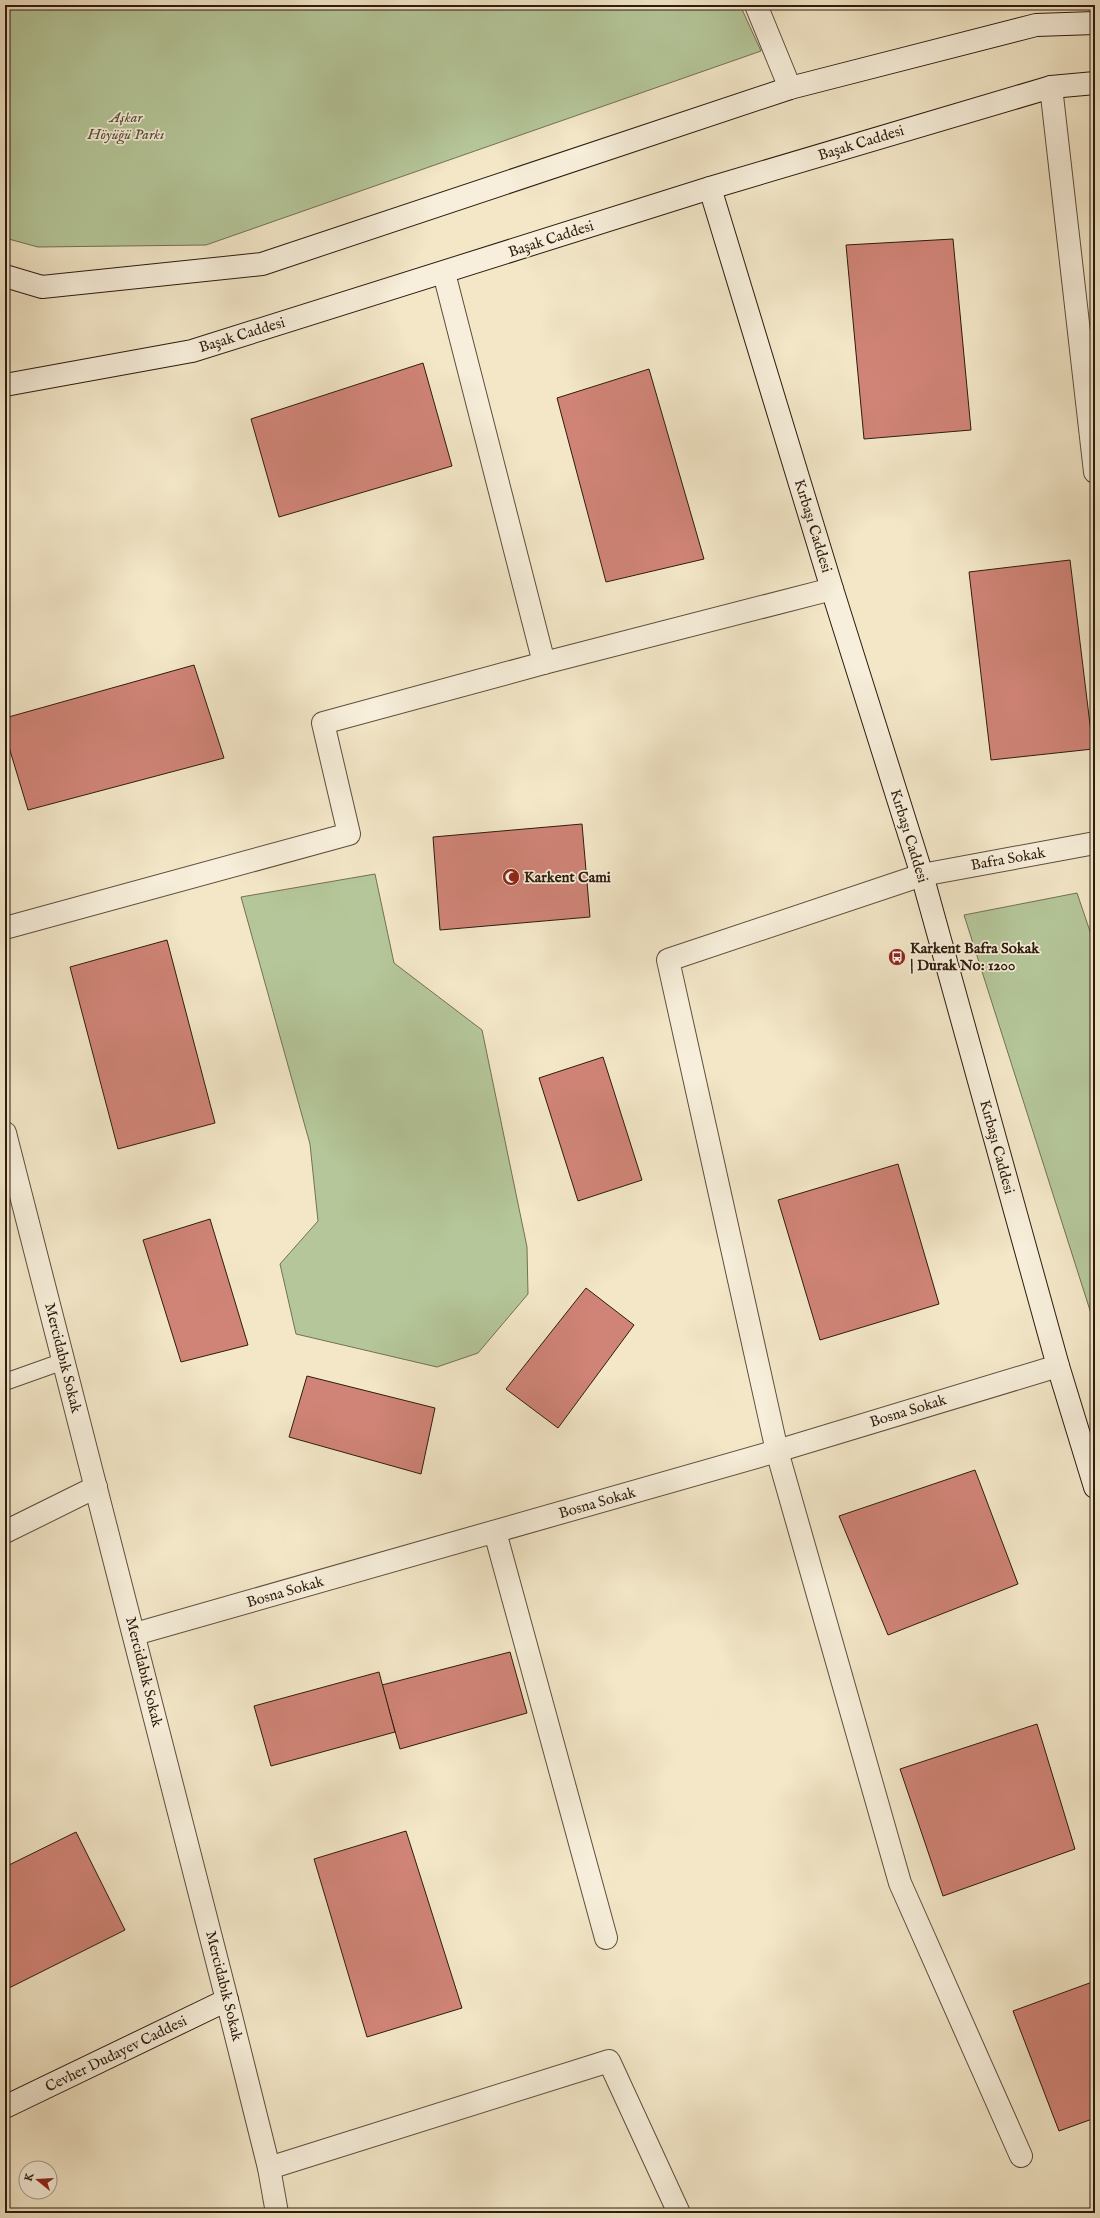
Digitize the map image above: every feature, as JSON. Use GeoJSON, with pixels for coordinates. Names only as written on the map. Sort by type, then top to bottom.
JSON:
{"type":"FeatureCollection","features":[{"type":"Feature","properties":{"kind":"street"},"geometry":{"type":"LineString","coordinates":[[756,5],[790,88]]}},
{"type":"Feature","properties":{"kind":"street"},"geometry":{"type":"LineString","coordinates":[[5,276],[42,287],[262,264],[790,88],[1036,25],[1095,23]]}},
{"type":"Feature","properties":{"kind":"street","name":"Başak Caddesi"},"geometry":{"type":"LineString","coordinates":[[5,386],[192,351],[444,273],[710,188],[1051,87],[1095,83]]}},
{"type":"Feature","properties":{"kind":"street"},"geometry":{"type":"LineString","coordinates":[[1051,87],[1088,330],[1095,472]]}},
{"type":"Feature","properties":{"kind":"street","name":"Kırbaşı Caddesi"},"geometry":{"type":"LineString","coordinates":[[710,188],[832,589],[922,875],[1058,1366],[1095,1487]]}},
{"type":"Feature","properties":{"kind":"street"},"geometry":{"type":"LineString","coordinates":[[444,273],[544,663]]}},
{"type":"Feature","properties":{"kind":"street"},"geometry":{"type":"LineString","coordinates":[[5,928],[348,834],[323,723],[544,663],[832,589]]}},
{"type":"Feature","properties":{"kind":"street","name":"Bafra Sokak"},"geometry":{"type":"LineString","coordinates":[[777,1451],[668,960],[922,875],[1095,843]]}},
{"type":"Feature","properties":{"kind":"street","name":"Mercidabık Sokak"},"geometry":{"type":"LineString","coordinates":[[5,1132],[227,2000],[269,2168],[277,2213]]}},
{"type":"Feature","properties":{"kind":"street","name":"Bosna Sokak"},"geometry":{"type":"LineString","coordinates":[[134,1634],[777,1451],[1058,1366]]}},
{"type":"Feature","properties":{"kind":"street"},"geometry":{"type":"LineString","coordinates":[[777,1451],[900,1883],[1021,2156]]}},
{"type":"Feature","properties":{"kind":"street"},"geometry":{"type":"LineString","coordinates":[[5,1532],[96,1487]]}},
{"type":"Feature","properties":{"kind":"street"},"geometry":{"type":"LineString","coordinates":[[494,1532],[606,1938]]}},
{"type":"Feature","properties":{"kind":"street","name":"Cevher Dudayev Caddesi"},"geometry":{"type":"LineString","coordinates":[[5,2107],[227,2000]]}},
{"type":"Feature","properties":{"kind":"street"},"geometry":{"type":"LineString","coordinates":[[269,2168],[609,2061],[679,2213]]}},
{"type":"Feature","properties":{"kind":"lane"},"geometry":{"type":"LineString","coordinates":[[5,1382],[64,1361]]}},
{"type":"Feature","properties":{"kind":"green space","name":"Aşkar Höyüğü Parkı"},"geometry":{"type":"Polygon","coordinates":[[[5,5],[740,5],[761,51],[206,245],[38,247],[5,238],[5,5]]]}},
{"type":"Feature","properties":{"kind":"green space"},"geometry":{"type":"Polygon","coordinates":[[[375,874],[394,963],[482,1030],[527,1247],[528,1294],[478,1353],[437,1367],[296,1334],[280,1264],[318,1221],[310,1144],[241,897],[375,874]]]}},
{"type":"Feature","properties":{"kind":"green space"},"geometry":{"type":"Polygon","coordinates":[[[1077,893],[1095,946],[1095,1326],[964,915],[1077,893]]]}},
{"type":"Feature","properties":{"kind":"building"},"geometry":{"type":"Polygon","coordinates":[[[953,239],[971,430],[864,439],[846,245],[953,239]]]}},
{"type":"Feature","properties":{"kind":"building"},"geometry":{"type":"Polygon","coordinates":[[[423,363],[452,466],[279,517],[251,419],[423,363]]]}},
{"type":"Feature","properties":{"kind":"building"},"geometry":{"type":"Polygon","coordinates":[[[649,369],[704,559],[606,582],[557,398],[649,369]]]}},
{"type":"Feature","properties":{"kind":"building"},"geometry":{"type":"Polygon","coordinates":[[[1070,560],[1093,749],[991,760],[969,572],[1070,560]]]}},
{"type":"Feature","properties":{"kind":"building"},"geometry":{"type":"Polygon","coordinates":[[[194,665],[224,758],[28,810],[5,734],[5,718],[194,665]]]}},
{"type":"Feature","properties":{"kind":"building","name":"Karkent Cami"},"geometry":{"type":"Polygon","coordinates":[[[582,824],[590,917],[440,930],[433,837],[582,824]]]}},
{"type":"Feature","properties":{"kind":"building"},"geometry":{"type":"Polygon","coordinates":[[[167,940],[215,1123],[118,1149],[70,967],[167,940]]]}},
{"type":"Feature","properties":{"kind":"building"},"geometry":{"type":"Polygon","coordinates":[[[603,1057],[642,1180],[578,1201],[539,1078],[603,1057]]]}},
{"type":"Feature","properties":{"kind":"building"},"geometry":{"type":"Polygon","coordinates":[[[898,1164],[939,1304],[820,1340],[778,1200],[898,1164]]]}},
{"type":"Feature","properties":{"kind":"building"},"geometry":{"type":"Polygon","coordinates":[[[210,1219],[248,1345],[181,1362],[143,1240],[210,1219]]]}},
{"type":"Feature","properties":{"kind":"building"},"geometry":{"type":"Polygon","coordinates":[[[586,1288],[634,1325],[558,1428],[506,1389],[586,1288]]]}},
{"type":"Feature","properties":{"kind":"building"},"geometry":{"type":"Polygon","coordinates":[[[307,1376],[435,1408],[421,1474],[289,1437],[307,1376]]]}},
{"type":"Feature","properties":{"kind":"building"},"geometry":{"type":"Polygon","coordinates":[[[975,1470],[1018,1584],[888,1635],[839,1516],[975,1470]]]}},
{"type":"Feature","properties":{"kind":"building"},"geometry":{"type":"Polygon","coordinates":[[[510,1652],[527,1713],[400,1749],[382,1685],[510,1652]]]}},
{"type":"Feature","properties":{"kind":"building"},"geometry":{"type":"Polygon","coordinates":[[[379,1672],[395,1732],[271,1766],[254,1706],[379,1672]]]}},
{"type":"Feature","properties":{"kind":"building"},"geometry":{"type":"Polygon","coordinates":[[[1037,1724],[1075,1849],[943,1896],[900,1769],[1037,1724]]]}},
{"type":"Feature","properties":{"kind":"building"},"geometry":{"type":"Polygon","coordinates":[[[406,1831],[462,2008],[367,2037],[314,1859],[406,1831]]]}},
{"type":"Feature","properties":{"kind":"building"},"geometry":{"type":"Polygon","coordinates":[[[76,1832],[125,1930],[5,1990],[5,1867],[76,1832]]]}},
{"type":"Feature","properties":{"kind":"building"},"geometry":{"type":"Polygon","coordinates":[[[1095,1981],[1095,2118],[1059,2131],[1013,2011],[1095,1981]]]}},
{"type":"Feature","properties":{"kind":"place","name":"Karkent Cami"},"geometry":{"type":"Point","coordinates":[511,877]}},
{"type":"Feature","properties":{"kind":"place","name":"Karkent Bafra Sokak | Durak No: 1200"},"geometry":{"type":"Point","coordinates":[897,957]}}]}
